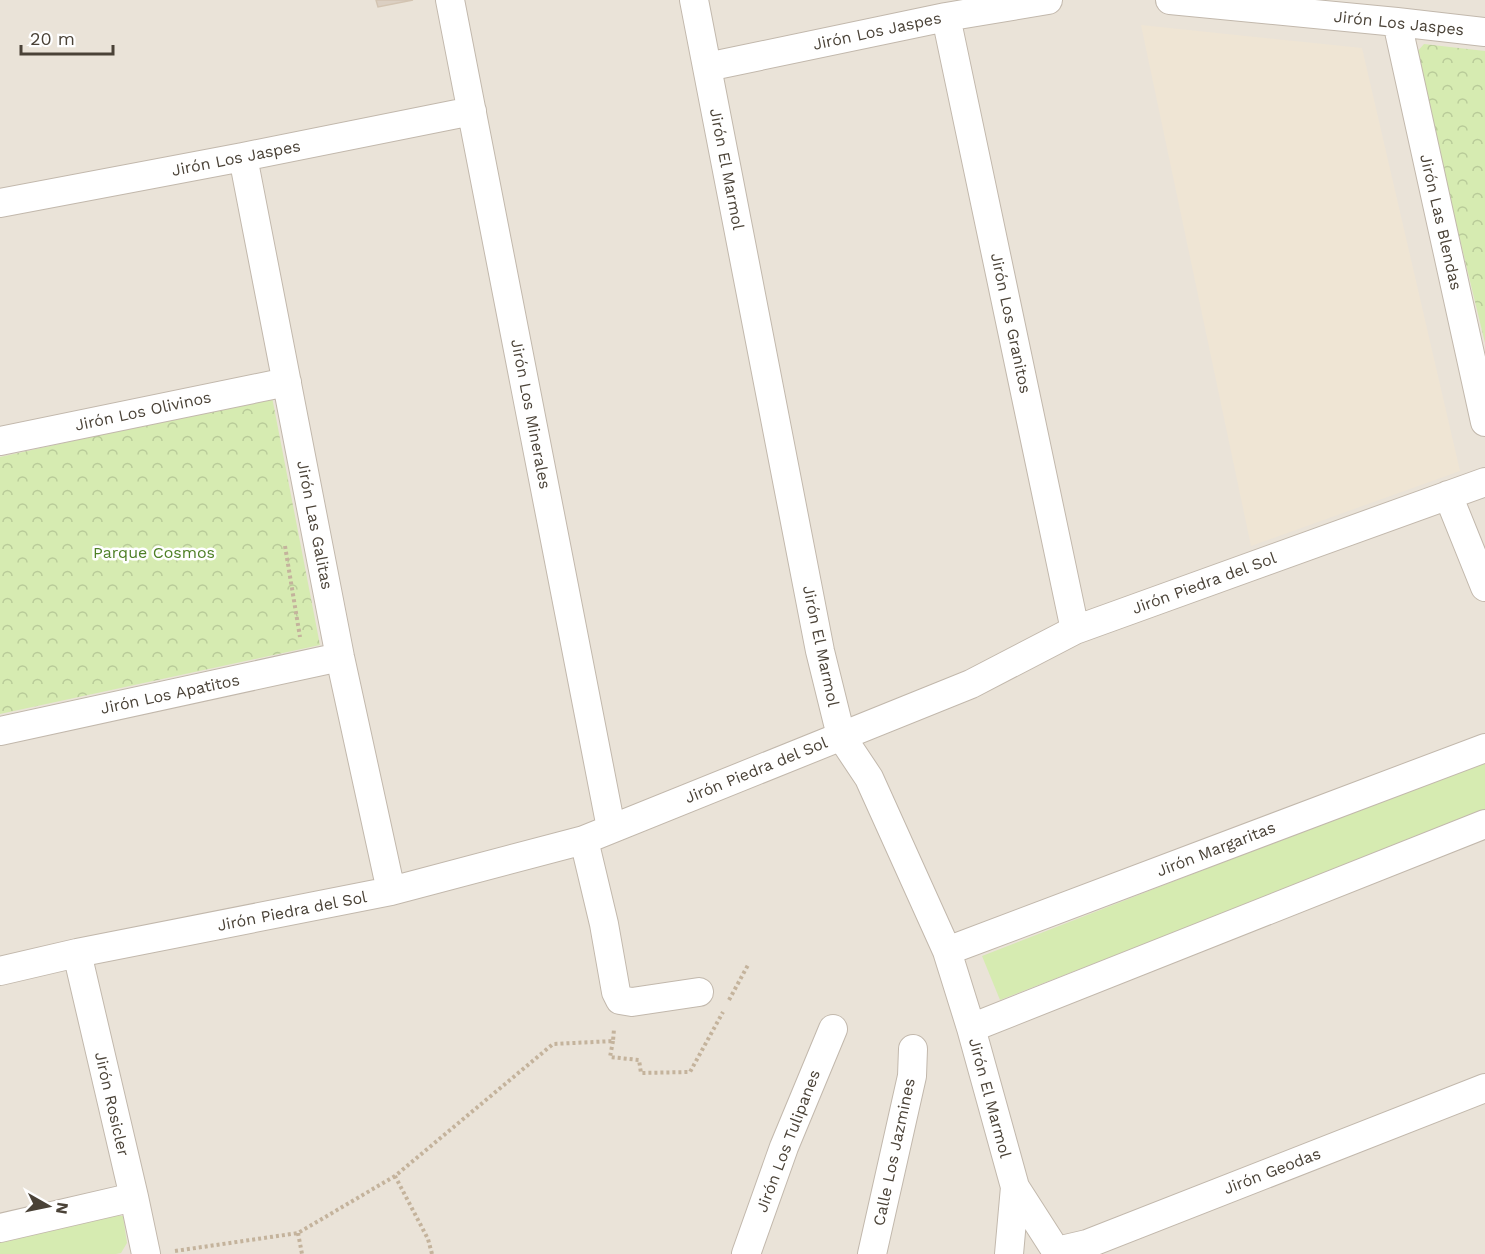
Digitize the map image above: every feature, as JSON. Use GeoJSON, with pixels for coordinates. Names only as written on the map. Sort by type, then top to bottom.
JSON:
{"type":"FeatureCollection","features":[{"type":"Feature","properties":{"kind":"street","name":"Jirón Los Minerales"},"geometry":{"type":"LineString","coordinates":[[450,0],[611,828]]}},
{"type":"Feature","properties":{"kind":"street","name":"Jirón El Marmol"},"geometry":{"type":"LineString","coordinates":[[694,0],[820,651],[841,736],[869,778],[947,951],[1015,1187],[1058,1252]]}},
{"type":"Feature","properties":{"kind":"street","name":"Jirón Los Jaspes"},"geometry":{"type":"LineString","coordinates":[[707,67],[946,17],[1048,0]]}},
{"type":"Feature","properties":{"kind":"street","name":"Jirón Los Jaspes"},"geometry":{"type":"LineString","coordinates":[[1170,0],[1485,32]]}},
{"type":"Feature","properties":{"kind":"street","name":"Jirón Los Granitos"},"geometry":{"type":"LineString","coordinates":[[946,17],[1076,630]]}},
{"type":"Feature","properties":{"kind":"street","name":"Jirón Las Blendas"},"geometry":{"type":"LineString","coordinates":[[1397,22],[1485,422]]}},
{"type":"Feature","properties":{"kind":"street","name":"Jirón Los Jaspes"},"geometry":{"type":"LineString","coordinates":[[0,203],[472,111]]}},
{"type":"Feature","properties":{"kind":"street","name":"Jirón Las Galitas"},"geometry":{"type":"LineString","coordinates":[[243,157],[340,657],[391,891]]}},
{"type":"Feature","properties":{"kind":"street","name":"Jirón Los Olivinos"},"geometry":{"type":"LineString","coordinates":[[0,441],[287,382]]}},
{"type":"Feature","properties":{"kind":"street","name":"Jirón Piedra del Sol"},"geometry":{"type":"LineString","coordinates":[[0,971],[391,891],[584,840],[971,684],[1076,630],[1485,482]]}},
{"type":"Feature","properties":{"kind":"street"},"geometry":{"type":"LineString","coordinates":[[1448,495],[1485,586]]}},
{"type":"Feature","properties":{"kind":"street","name":"Jirón Los Apatitos"},"geometry":{"type":"LineString","coordinates":[[0,731],[340,657]]}},
{"type":"Feature","properties":{"kind":"street","name":"Jirón Margaritas"},"geometry":{"type":"LineString","coordinates":[[947,951],[1485,747]]}},
{"type":"Feature","properties":{"kind":"street"},"geometry":{"type":"LineString","coordinates":[[971,1028],[1485,824]]}},
{"type":"Feature","properties":{"kind":"street"},"geometry":{"type":"LineString","coordinates":[[584,840],[604,924],[616,992],[620,1000],[632,1002],[699,992]]}},
{"type":"Feature","properties":{"kind":"street","name":"Jirón Rosicler"},"geometry":{"type":"LineString","coordinates":[[77,954],[134,1197],[156,1253]]}},
{"type":"Feature","properties":{"kind":"street","name":"Jirón Los Tulipanes"},"geometry":{"type":"LineString","coordinates":[[746,1254],[783,1147],[832,1029]]}},
{"type":"Feature","properties":{"kind":"street","name":"Calle Los Jazmines"},"geometry":{"type":"LineString","coordinates":[[872,1254],[912,1076],[913,1049]]}},
{"type":"Feature","properties":{"kind":"street","name":"Jirón Geodas"},"geometry":{"type":"LineString","coordinates":[[1058,1252],[1087,1244],[1485,1088]]}},
{"type":"Feature","properties":{"kind":"street"},"geometry":{"type":"LineString","coordinates":[[1009,1254],[1015,1187]]}},
{"type":"Feature","properties":{"kind":"street"},"geometry":{"type":"LineString","coordinates":[[0,1228],[134,1197]]}},
{"type":"Feature","properties":{"kind":"path"},"geometry":{"type":"LineString","coordinates":[[285,543],[302,646]]}},
{"type":"Feature","properties":{"kind":"path"},"geometry":{"type":"LineString","coordinates":[[616,992],[610,1057],[639,1060],[641,1073],[690,1072],[748,965]]}},
{"type":"Feature","properties":{"kind":"path"},"geometry":{"type":"LineString","coordinates":[[156,1253],[298,1233],[395,1176],[553,1044],[613,1041]]}},
{"type":"Feature","properties":{"kind":"path"},"geometry":{"type":"LineString","coordinates":[[395,1176],[428,1239],[432,1254]]}},
{"type":"Feature","properties":{"kind":"path"},"geometry":{"type":"LineString","coordinates":[[298,1233],[302,1254]]}},
{"type":"Feature","properties":{"kind":"shaded area"},"geometry":{"type":"Polygon","coordinates":[[[0,0],[1485,0],[1485,1254],[0,1254],[0,0]]]}},
{"type":"Feature","properties":{"kind":"shaded area"},"geometry":{"type":"Polygon","coordinates":[[[1141,25],[1362,48],[1460,471],[1251,546],[1141,25]]]}},
{"type":"Feature","properties":{"kind":"green space"},"geometry":{"type":"Polygon","coordinates":[[[1424,44],[1485,51],[1485,343],[1415,54],[1424,44]]]}},
{"type":"Feature","properties":{"kind":"green space","name":"Parque Cosmos"},"geometry":{"type":"Polygon","coordinates":[[[272,397],[320,645],[0,714],[0,457],[272,397]]]}},
{"type":"Feature","properties":{"kind":"green space"},"geometry":{"type":"Polygon","coordinates":[[[1485,760],[1485,812],[1000,1000],[982,956],[1485,760]]]}},
{"type":"Feature","properties":{"kind":"green space"},"geometry":{"type":"Polygon","coordinates":[[[112,1215],[123,1216],[127,1243],[121,1253],[0,1254],[0,1240],[112,1215]]]}},
{"type":"Feature","properties":{"kind":"building"},"geometry":{"type":"Polygon","coordinates":[[[376,0],[413,0],[378,7],[376,0]]]}}]}
